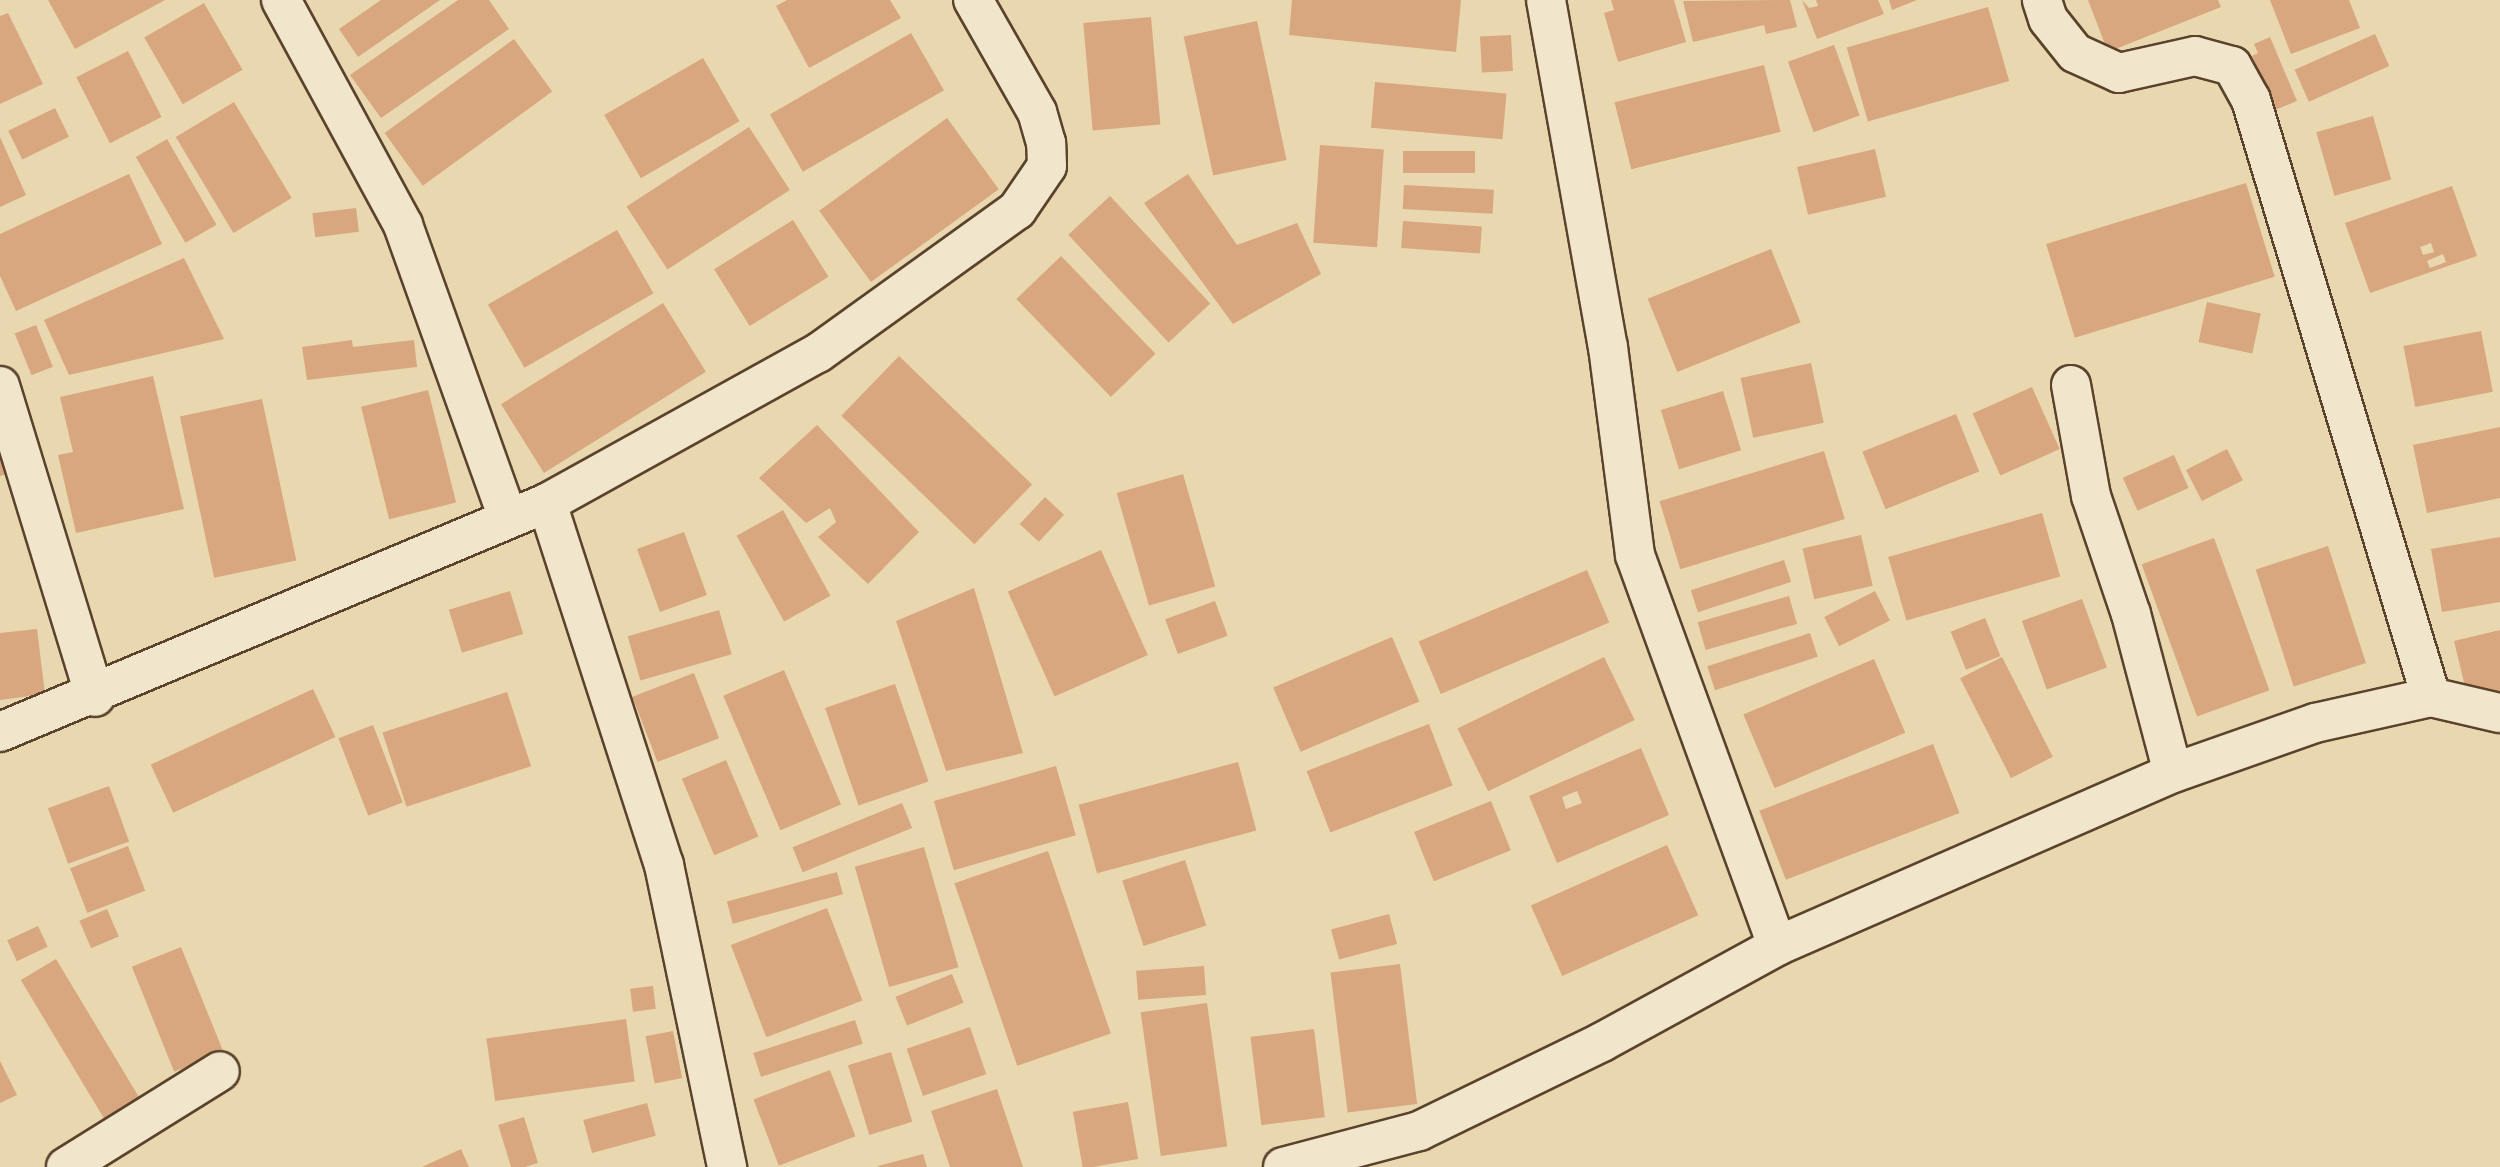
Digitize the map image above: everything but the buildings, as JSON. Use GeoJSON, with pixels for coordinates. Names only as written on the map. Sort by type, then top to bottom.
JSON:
{"type":"FeatureCollection","features":[{"type":"Feature","properties":{"kind":"street"},"geometry":{"type":"LineString","coordinates":[[281,0],[403,225],[508,519]]}},
{"type":"Feature","properties":{"kind":"street"},"geometry":{"type":"LineString","coordinates":[[0,732],[95,696],[547,503],[818,353],[1017,210],[1036,189],[1046,166],[1037,111],[973,0]]}},
{"type":"Feature","properties":{"kind":"street"},"geometry":{"type":"LineString","coordinates":[[1546,0],[1608,347],[1635,555],[1777,946]]}},
{"type":"Feature","properties":{"kind":"street"},"geometry":{"type":"LineString","coordinates":[[2042,0],[2048,19],[2086,58],[2119,73],[2195,56],[2232,66],[2251,100],[2431,697]]}},
{"type":"Feature","properties":{"kind":"street"},"geometry":{"type":"LineString","coordinates":[[2071,385],[2091,496],[2132,614],[2173,773]]}},
{"type":"Feature","properties":{"kind":"street"},"geometry":{"type":"LineString","coordinates":[[0,386],[95,696]]}},
{"type":"Feature","properties":{"kind":"street"},"geometry":{"type":"LineString","coordinates":[[547,503],[664,865],[726,1167]]}},
{"type":"Feature","properties":{"kind":"street"},"geometry":{"type":"LineString","coordinates":[[1283,1167],[1419,1131],[1602,1042],[1777,946],[2173,773],[2315,723],[2431,697],[2500,713]]}},
{"type":"Feature","properties":{"kind":"street"},"geometry":{"type":"LineString","coordinates":[[66,1167],[220,1071]]}}]}
